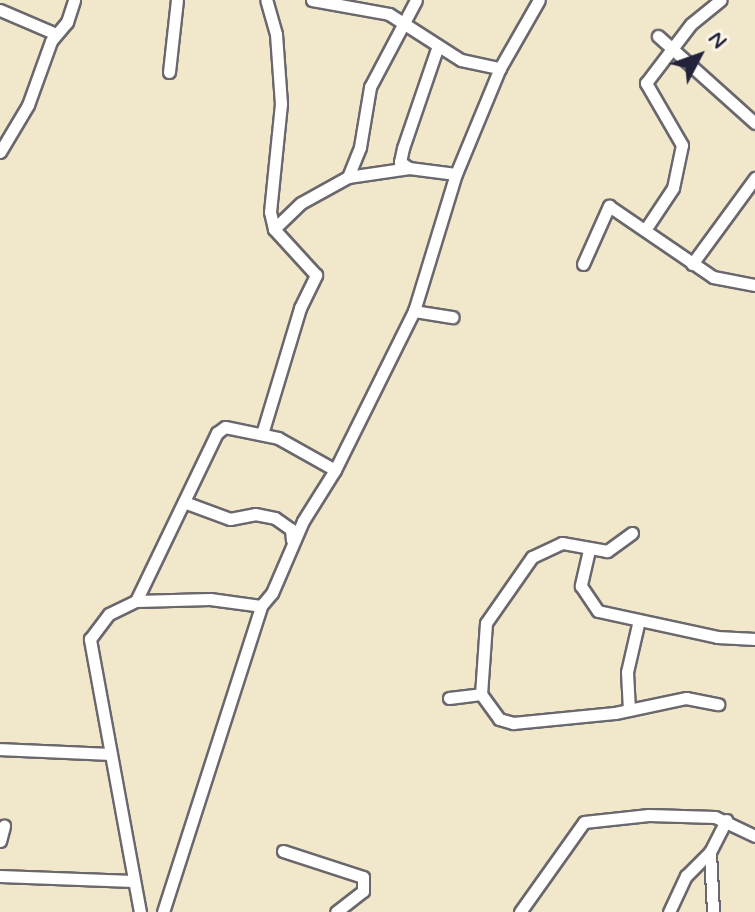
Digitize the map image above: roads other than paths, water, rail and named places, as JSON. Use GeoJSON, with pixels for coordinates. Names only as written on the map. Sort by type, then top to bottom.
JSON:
{"type":"FeatureCollection","features":[{"type":"Feature","properties":{"kind":"street"},"geometry":{"type":"LineString","coordinates":[[0,152],[28,105],[56,34],[67,22],[74,0]]}},
{"type":"Feature","properties":{"kind":"street"},"geometry":{"type":"LineString","coordinates":[[169,72],[177,0]]}},
{"type":"Feature","properties":{"kind":"street"},"geometry":{"type":"LineString","coordinates":[[262,434],[271,394],[316,275],[274,229],[268,198],[281,104],[276,34],[266,0]]}},
{"type":"Feature","properties":{"kind":"street"},"geometry":{"type":"LineString","coordinates":[[312,0],[389,14],[461,60],[500,68]]}},
{"type":"Feature","properties":{"kind":"street"},"geometry":{"type":"LineString","coordinates":[[348,177],[360,147],[370,87],[416,0]]}},
{"type":"Feature","properties":{"kind":"street"},"geometry":{"type":"LineString","coordinates":[[163,912],[261,606],[272,593],[289,553],[335,470],[414,311],[456,174],[500,68],[539,0]]}},
{"type":"Feature","properties":{"kind":"street"},"geometry":{"type":"LineString","coordinates":[[645,230],[673,188],[681,153],[676,130],[646,83],[696,18],[721,0]]}},
{"type":"Feature","properties":{"kind":"street"},"geometry":{"type":"LineString","coordinates":[[0,10],[56,34]]}},
{"type":"Feature","properties":{"kind":"street"},"geometry":{"type":"LineString","coordinates":[[658,36],[755,123]]}},
{"type":"Feature","properties":{"kind":"street"},"geometry":{"type":"LineString","coordinates":[[409,168],[400,162],[403,148],[438,46]]}},
{"type":"Feature","properties":{"kind":"street"},"geometry":{"type":"LineString","coordinates":[[274,229],[301,203],[348,177],[409,168],[456,174]]}},
{"type":"Feature","properties":{"kind":"street"},"geometry":{"type":"LineString","coordinates":[[692,264],[755,178]]}},
{"type":"Feature","properties":{"kind":"street"},"geometry":{"type":"LineString","coordinates":[[583,264],[609,206],[692,264],[721,280],[755,285]]}},
{"type":"Feature","properties":{"kind":"street"},"geometry":{"type":"LineString","coordinates":[[414,311],[453,317]]}},
{"type":"Feature","properties":{"kind":"street"},"geometry":{"type":"LineString","coordinates":[[136,601],[217,433],[225,427],[262,434],[335,470]]}},
{"type":"Feature","properties":{"kind":"street"},"geometry":{"type":"LineString","coordinates":[[184,502],[230,519],[261,514],[284,522],[293,538],[289,553]]}},
{"type":"Feature","properties":{"kind":"street"},"geometry":{"type":"LineString","coordinates":[[632,533],[616,547],[589,550],[562,543],[539,552],[494,606],[481,648],[481,694],[508,723],[629,710],[686,698],[718,704]]}},
{"type":"Feature","properties":{"kind":"street"},"geometry":{"type":"LineString","coordinates":[[589,550],[581,586],[590,606],[717,637],[755,639]]}},
{"type":"Feature","properties":{"kind":"street"},"geometry":{"type":"LineString","coordinates":[[140,912],[89,647],[102,620],[136,601],[210,599],[261,606]]}},
{"type":"Feature","properties":{"kind":"street"},"geometry":{"type":"LineString","coordinates":[[629,710],[627,672],[639,620]]}},
{"type":"Feature","properties":{"kind":"street"},"geometry":{"type":"LineString","coordinates":[[449,698],[481,694]]}},
{"type":"Feature","properties":{"kind":"street"},"geometry":{"type":"LineString","coordinates":[[0,749],[111,754]]}},
{"type":"Feature","properties":{"kind":"street"},"geometry":{"type":"LineString","coordinates":[[520,912],[584,822],[649,815],[726,820],[755,836]]}},
{"type":"Feature","properties":{"kind":"street"},"geometry":{"type":"LineString","coordinates":[[669,912],[692,867],[710,852],[726,820]]}},
{"type":"Feature","properties":{"kind":"street"},"geometry":{"type":"LineString","coordinates":[[0,841],[4,826]]}},
{"type":"Feature","properties":{"kind":"street"},"geometry":{"type":"LineString","coordinates":[[283,851],[363,877],[363,891],[336,912]]}},
{"type":"Feature","properties":{"kind":"street"},"geometry":{"type":"LineString","coordinates":[[710,852],[713,912]]}},
{"type":"Feature","properties":{"kind":"street"},"geometry":{"type":"LineString","coordinates":[[0,876],[133,881]]}}]}
